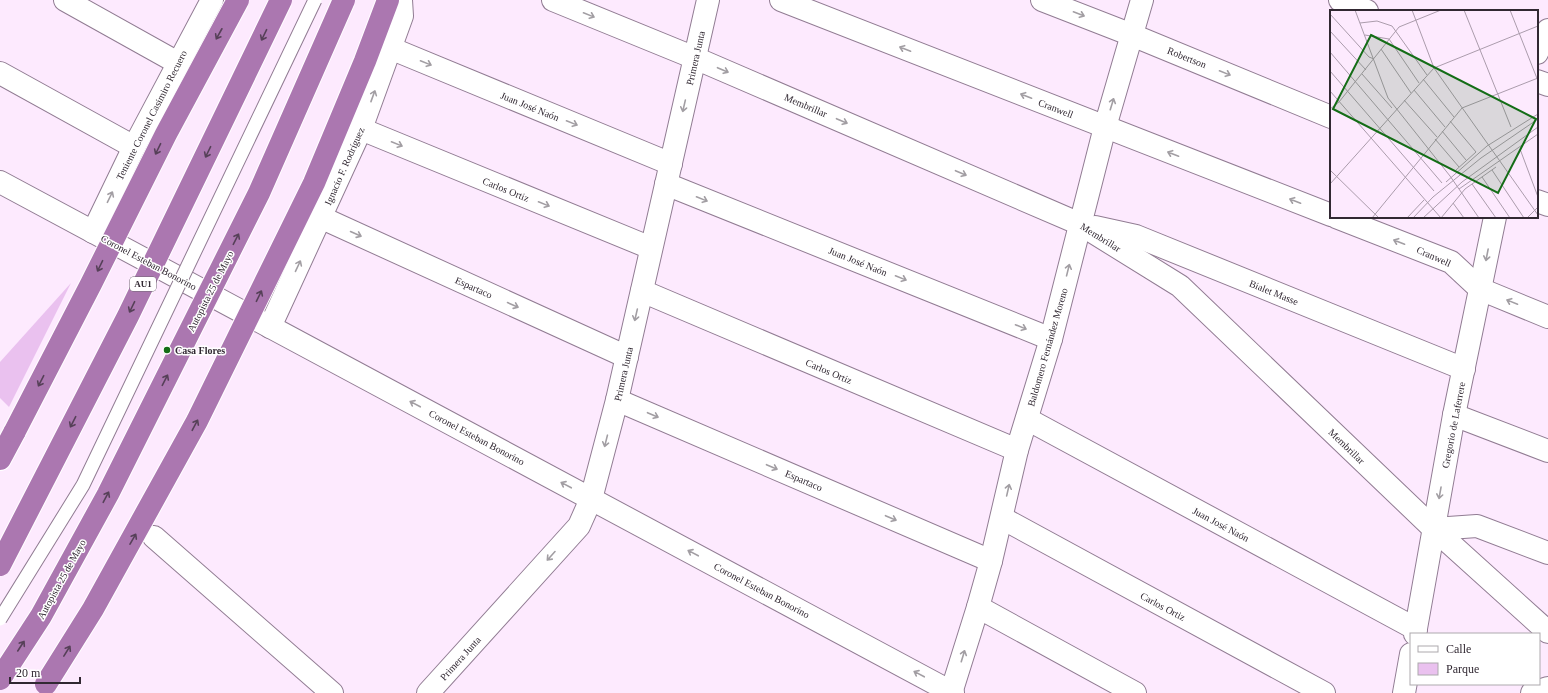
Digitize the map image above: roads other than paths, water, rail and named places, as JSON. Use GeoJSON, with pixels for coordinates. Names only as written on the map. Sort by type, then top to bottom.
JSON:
{"type":"FeatureCollection","features":[{"type":"Feature","properties":{"kind":"highway"},"geometry":{"type":"LineString","coordinates":[[0,459],[91,284],[166,134],[238,0]]}},
{"type":"Feature","properties":{"kind":"highway","name":"AU1"},"geometry":{"type":"LineString","coordinates":[[0,565],[128,316],[282,0]]}},
{"type":"Feature","properties":{"kind":"highway","name":"Autopista 25 de Mayo"},"geometry":{"type":"LineString","coordinates":[[0,679],[41,616],[108,494],[259,193],[344,0]]}},
{"type":"Feature","properties":{"kind":"highway"},"geometry":{"type":"LineString","coordinates":[[43,688],[94,608],[197,421],[314,183],[365,61],[388,0]]}},
{"type":"Feature","properties":{"kind":"street"},"geometry":{"type":"LineString","coordinates":[[65,0],[178,63]]}},
{"type":"Feature","properties":{"kind":"street","name":"Teniente Coronel Casimiro Recuero"},"geometry":{"type":"LineString","coordinates":[[93,232],[134,147],[212,0]]}},
{"type":"Feature","properties":{"kind":"street","name":"Ignacio F. Rodríguez"},"geometry":{"type":"LineString","coordinates":[[270,327],[361,129],[402,16],[400,0]]}},
{"type":"Feature","properties":{"kind":"street","name":"Membrillar"},"geometry":{"type":"LineString","coordinates":[[553,0],[695,58],[1080,224],[1180,286],[1434,529],[1548,632]]}},
{"type":"Feature","properties":{"kind":"street","name":"Primera Junta"},"geometry":{"type":"LineString","coordinates":[[428,693],[579,526],[592,498],[617,400],[708,0]]}},
{"type":"Feature","properties":{"kind":"street","name":"Cranwell"},"geometry":{"type":"LineString","coordinates":[[782,0],[1330,215]]}},
{"type":"Feature","properties":{"kind":"street","name":"Robertson"},"geometry":{"type":"LineString","coordinates":[[1042,0],[1132,35],[1330,117]]}},
{"type":"Feature","properties":{"kind":"street","name":"Baldomero Fernández Moreno"},"geometry":{"type":"LineString","coordinates":[[952,693],[991,561],[1017,450],[1051,338],[1104,127],[1142,0]]}},
{"type":"Feature","properties":{"kind":"street"},"geometry":{"type":"LineString","coordinates":[[1340,0],[1365,10]]}},
{"type":"Feature","properties":{"kind":"street"},"geometry":{"type":"LineString","coordinates":[[1538,51],[1548,30]]}},
{"type":"Feature","properties":{"kind":"street","name":"Juan José Naón"},"geometry":{"type":"LineString","coordinates":[[390,48],[668,174],[1051,338]]}},
{"type":"Feature","properties":{"kind":"street"},"geometry":{"type":"LineString","coordinates":[[0,72],[134,147]]}},
{"type":"Feature","properties":{"kind":"street"},"geometry":{"type":"LineString","coordinates":[[1538,81],[1548,85]]}},
{"type":"Feature","properties":{"kind":"street","name":"Carlos Ortiz"},"geometry":{"type":"LineString","coordinates":[[361,129],[651,248]]}},
{"type":"Feature","properties":{"kind":"street","name":"Coronel Esteban Bonorino"},"geometry":{"type":"LineString","coordinates":[[0,182],[592,498],[952,693]]}},
{"type":"Feature","properties":{"kind":"street"},"geometry":{"type":"LineString","coordinates":[[1538,201],[1548,205]]}},
{"type":"Feature","properties":{"kind":"street","name":"Espartaco"},"geometry":{"type":"LineString","coordinates":[[320,217],[627,357]]}},
{"type":"Feature","properties":{"kind":"street","name":"Cranwell"},"geometry":{"type":"LineString","coordinates":[[1339,218],[1451,262],[1480,289],[1548,317]]}},
{"type":"Feature","properties":{"kind":"street","name":"Gregorio de Laferrere"},"geometry":{"type":"LineString","coordinates":[[1415,632],[1454,415],[1495,218]]}},
{"type":"Feature","properties":{"kind":"street","name":"Bialet Masse"},"geometry":{"type":"LineString","coordinates":[[1080,224],[1136,236],[1464,369]]}},
{"type":"Feature","properties":{"kind":"street","name":"Carlos Ortiz"},"geometry":{"type":"LineString","coordinates":[[642,291],[1017,450]]}},
{"type":"Feature","properties":{"kind":"street","name":"Espartaco"},"geometry":{"type":"LineString","coordinates":[[617,400],[991,561]]}},
{"type":"Feature","properties":{"kind":"street"},"geometry":{"type":"LineString","coordinates":[[1454,415],[1548,451]]}},
{"type":"Feature","properties":{"kind":"street","name":"Juan José Naón"},"geometry":{"type":"LineString","coordinates":[[1027,419],[1415,632]]}},
{"type":"Feature","properties":{"kind":"street","name":"Carlos Ortiz"},"geometry":{"type":"LineString","coordinates":[[1002,518],[1324,693]]}},
{"type":"Feature","properties":{"kind":"street"},"geometry":{"type":"LineString","coordinates":[[1434,529],[1477,526],[1548,553]]}},
{"type":"Feature","properties":{"kind":"street"},"geometry":{"type":"LineString","coordinates":[[154,537],[332,693]]}},
{"type":"Feature","properties":{"kind":"street"},"geometry":{"type":"LineString","coordinates":[[978,607],[1135,693]]}},
{"type":"Feature","properties":{"kind":"street"},"geometry":{"type":"LineString","coordinates":[[1404,693],[1410,660]]}},
{"type":"Feature","properties":{"kind":"street"},"geometry":{"type":"LineString","coordinates":[[1532,693],[1548,688]]}},
{"type":"Feature","properties":{"kind":"lane"},"geometry":{"type":"LineString","coordinates":[[0,619],[83,485],[315,0]]}},
{"type":"Feature","properties":{"kind":"place","name":"Casa Flores"},"geometry":{"type":"Point","coordinates":[167,350]}}]}
